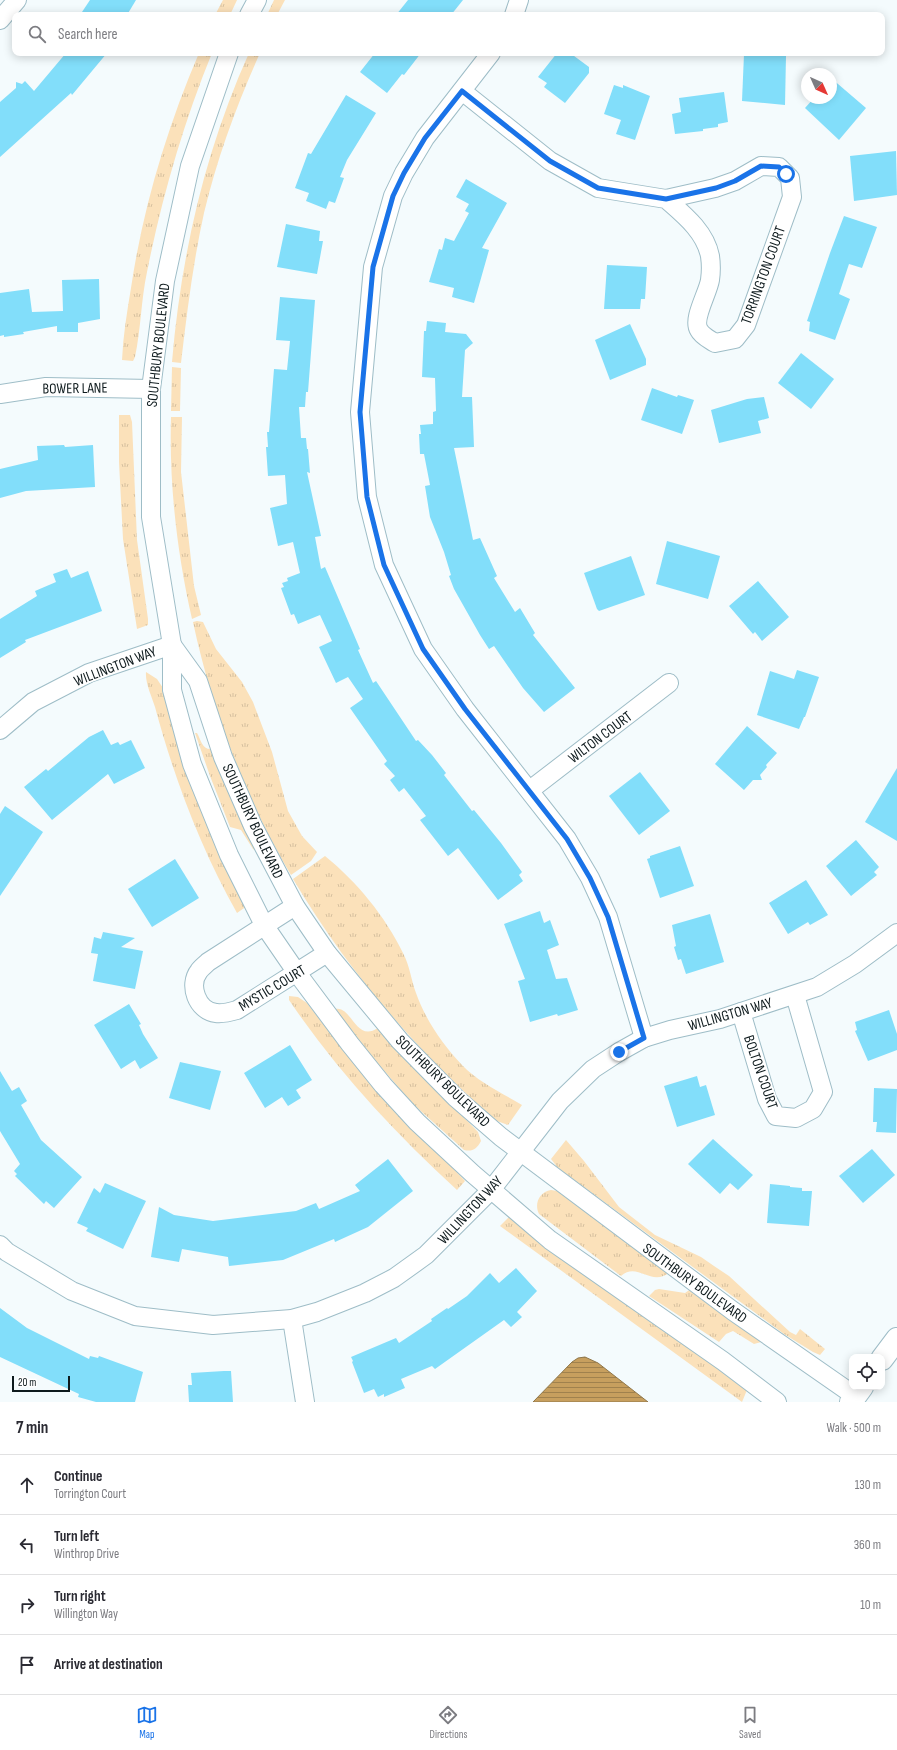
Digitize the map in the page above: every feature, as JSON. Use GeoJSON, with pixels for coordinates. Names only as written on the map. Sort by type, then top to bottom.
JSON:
{"type":"FeatureCollection","features":[{"type":"Feature","properties":{"kind":"main road"},"geometry":{"type":"LineString","coordinates":[[885,1356],[897,1339]]}},
{"type":"Feature","properties":{"kind":"street"},"geometry":{"type":"LineString","coordinates":[[0,20],[17,0]]}},
{"type":"Feature","properties":{"kind":"street"},"geometry":{"type":"LineString","coordinates":[[251,12],[257,0]]}},
{"type":"Feature","properties":{"kind":"street"},"geometry":{"type":"LineString","coordinates":[[515,12],[519,0]]}},
{"type":"Feature","properties":{"kind":"street","name":"SOUTHBURY BOULEVARD"},"geometry":{"type":"LineString","coordinates":[[228,56],[190,166],[165,281],[151,388],[151,517],[172,644],[172,690],[192,764],[229,856],[264,925],[297,973],[350,1044],[383,1085],[417,1122],[550,1240],[723,1361],[777,1402]]}},
{"type":"Feature","properties":{"kind":"street"},"geometry":{"type":"LineString","coordinates":[[489,56],[425,138],[404,173],[393,196],[373,267],[360,412],[367,497],[384,565],[423,649],[465,709],[567,839],[590,878],[608,917],[644,1038]]}},
{"type":"Feature","properties":{"kind":"street","name":"TORRINGTON COURT"},"geometry":{"type":"LineString","coordinates":[[462,91],[550,161],[598,188],[666,199],[716,188],[735,181],[761,166],[779,167],[790,178],[792,197],[746,325],[735,339],[715,343],[703,336],[698,329],[698,318],[710,280],[710,255],[700,234],[688,219],[666,199]]}},
{"type":"Feature","properties":{"kind":"street","name":"BOWER LANE"},"geometry":{"type":"LineString","coordinates":[[0,394],[46,387],[151,388]]}},
{"type":"Feature","properties":{"kind":"street","name":"SOUTHBURY BOULEVARD"},"geometry":{"type":"LineString","coordinates":[[172,644],[198,682],[223,757],[253,826],[295,906],[327,953],[406,1047],[456,1098],[521,1152],[733,1311],[856,1395]]}},
{"type":"Feature","properties":{"kind":"street","name":"WILLINGTON WAY"},"geometry":{"type":"LineString","coordinates":[[0,730],[33,702],[90,672],[172,644]]}},
{"type":"Feature","properties":{"kind":"street","name":"WILTON COURT"},"geometry":{"type":"LineString","coordinates":[[530,790],[669,684]]}},
{"type":"Feature","properties":{"kind":"street","name":"MYSTIC COURT"},"geometry":{"type":"LineString","coordinates":[[295,906],[208,962],[198,972],[194,983],[195,995],[198,1003],[214,1013],[226,1013],[239,1009],[327,953]]}},
{"type":"Feature","properties":{"kind":"street","name":"WILLINGTON WAY"},"geometry":{"type":"LineString","coordinates":[[0,1245],[7,1252],[72,1291],[134,1316],[213,1325],[292,1319],[317,1312],[360,1295],[394,1278],[426,1255],[492,1190],[560,1101],[594,1069],[619,1052],[644,1038],[741,1012],[817,987],[856,964],[897,933]]}},
{"type":"Feature","properties":{"kind":"street","name":"BOLTON COURT"},"geometry":{"type":"LineString","coordinates":[[741,1012],[767,1099],[776,1116],[796,1118],[813,1110],[823,1092],[795,995]]}},
{"type":"Feature","properties":{"kind":"street"},"geometry":{"type":"LineString","coordinates":[[292,1319],[305,1402]]}},
{"type":"Feature","properties":{"kind":"green space"},"geometry":{"type":"Polygon","coordinates":[[[223,0],[237,0],[231,12],[217,12],[223,0]]]}},
{"type":"Feature","properties":{"kind":"green space"},"geometry":{"type":"Polygon","coordinates":[[[274,0],[285,0],[279,12],[268,12],[274,0]]]}},
{"type":"Feature","properties":{"kind":"green space"},"geometry":{"type":"Polygon","coordinates":[[[198,56],[211,56],[201,80],[174,161],[159,216],[145,283],[135,357],[133,361],[122,360],[125,324],[142,228],[158,168],[187,81],[198,56]]]}},
{"type":"Feature","properties":{"kind":"green space"},"geometry":{"type":"Polygon","coordinates":[[[248,56],[259,56],[243,92],[221,152],[209,192],[197,250],[181,363],[172,362],[182,282],[197,204],[233,90],[248,56]]]}},
{"type":"Feature","properties":{"kind":"green space"},"geometry":{"type":"Polygon","coordinates":[[[172,367],[181,368],[180,411],[171,411],[172,367]]]}},
{"type":"Feature","properties":{"kind":"green space"},"geometry":{"type":"Polygon","coordinates":[[[119,415],[130,415],[132,422],[137,540],[148,619],[148,625],[137,629],[123,539],[119,462],[119,415]]]}},
{"type":"Feature","properties":{"kind":"green space"},"geometry":{"type":"Polygon","coordinates":[[[171,417],[182,417],[181,472],[194,586],[201,615],[192,619],[182,569],[175,518],[171,468],[171,417]]]}},
{"type":"Feature","properties":{"kind":"green space"},"geometry":{"type":"Polygon","coordinates":[[[193,622],[203,622],[216,649],[242,682],[253,702],[272,752],[288,811],[302,836],[317,852],[311,861],[291,875],[259,816],[232,753],[220,720],[201,654],[193,622]]]}},
{"type":"Feature","properties":{"kind":"green space"},"geometry":{"type":"Polygon","coordinates":[[[146,672],[157,679],[163,688],[247,906],[237,913],[200,838],[180,787],[148,685],[146,672]]]}},
{"type":"Feature","properties":{"kind":"green space"},"geometry":{"type":"Polygon","coordinates":[[[195,733],[197,733],[206,748],[212,749],[256,851],[253,849],[241,830],[230,827],[195,733]]]}},
{"type":"Feature","properties":{"kind":"green space"},"geometry":{"type":"Polygon","coordinates":[[[325,856],[359,888],[388,926],[405,958],[416,993],[424,1012],[448,1049],[475,1077],[522,1105],[508,1125],[497,1121],[485,1111],[430,1058],[405,1031],[357,973],[313,912],[293,879],[325,856]]]}},
{"type":"Feature","properties":{"kind":"green space"},"geometry":{"type":"Polygon","coordinates":[[[289,996],[298,997],[307,1003],[357,1067],[465,1181],[457,1190],[389,1124],[347,1076],[307,1026],[289,1000],[289,996]]]}},
{"type":"Feature","properties":{"kind":"green space"},"geometry":{"type":"Polygon","coordinates":[[[335,1009],[341,1009],[346,1012],[359,1028],[364,1031],[370,1031],[378,1028],[478,1132],[481,1141],[478,1146],[469,1151],[464,1150],[413,1104],[367,1051],[335,1009]]]}},
{"type":"Feature","properties":{"kind":"green space"},"geometry":{"type":"Polygon","coordinates":[[[566,1140],[619,1207],[655,1235],[701,1257],[729,1276],[790,1332],[796,1335],[800,1329],[825,1349],[820,1355],[784,1334],[558,1168],[551,1159],[566,1140]]]}},
{"type":"Feature","properties":{"kind":"green space"},"geometry":{"type":"Polygon","coordinates":[[[551,1190],[557,1191],[670,1272],[663,1276],[657,1277],[633,1271],[627,1272],[621,1276],[539,1214],[537,1203],[539,1199],[543,1193],[551,1190]]]}},
{"type":"Feature","properties":{"kind":"green space"},"geometry":{"type":"Polygon","coordinates":[[[509,1217],[521,1224],[747,1390],[742,1402],[500,1226],[509,1217]]]}},
{"type":"Feature","properties":{"kind":"green space"},"geometry":{"type":"Polygon","coordinates":[[[692,1288],[765,1341],[754,1344],[733,1331],[726,1334],[719,1342],[649,1296],[655,1290],[659,1289],[685,1293],[692,1288]]]}},
{"type":"Feature","properties":{"kind":"shaded area"},"geometry":{"type":"Polygon","coordinates":[[[585,1357],[598,1363],[648,1402],[533,1402],[572,1362],[578,1358],[585,1357]]]}},
{"type":"Feature","properties":{"kind":"building"},"geometry":{"type":"Polygon","coordinates":[[[90,0],[136,0],[129,12],[82,12],[90,0]]]}},
{"type":"Feature","properties":{"kind":"building"},"geometry":{"type":"Polygon","coordinates":[[[408,0],[463,0],[453,12],[398,12],[408,0]]]}},
{"type":"Feature","properties":{"kind":"building"},"geometry":{"type":"Polygon","coordinates":[[[63,56],[104,56],[72,95],[71,93],[0,157],[0,102],[16,88],[16,82],[22,84],[25,81],[34,91],[63,56]]]}},
{"type":"Feature","properties":{"kind":"building"},"geometry":{"type":"Polygon","coordinates":[[[373,56],[419,56],[404,75],[402,74],[387,93],[360,72],[373,56]]]}},
{"type":"Feature","properties":{"kind":"building"},"geometry":{"type":"Polygon","coordinates":[[[555,56],[574,56],[589,67],[589,73],[565,103],[544,87],[547,83],[538,77],[555,56]]]}},
{"type":"Feature","properties":{"kind":"building"},"geometry":{"type":"Polygon","coordinates":[[[744,56],[786,56],[785,105],[742,101],[744,56]]]}},
{"type":"Feature","properties":{"kind":"building"},"geometry":{"type":"Polygon","coordinates":[[[837,83],[866,108],[839,140],[805,108],[809,104],[837,104],[837,83]]]}},
{"type":"Feature","properties":{"kind":"building"},"geometry":{"type":"Polygon","coordinates":[[[614,85],[623,88],[623,85],[650,96],[635,140],[616,134],[621,120],[604,114],[614,85]]]}},
{"type":"Feature","properties":{"kind":"building"},"geometry":{"type":"Polygon","coordinates":[[[724,92],[728,122],[718,124],[718,127],[703,129],[703,131],[675,134],[672,114],[681,112],[679,98],[724,92]]]}},
{"type":"Feature","properties":{"kind":"building"},"geometry":{"type":"Polygon","coordinates":[[[346,95],[376,113],[347,160],[340,177],[344,178],[335,203],[329,201],[326,209],[306,201],[309,193],[295,188],[308,153],[311,154],[346,95]]]}},
{"type":"Feature","properties":{"kind":"building"},"geometry":{"type":"Polygon","coordinates":[[[896,151],[897,195],[854,201],[850,156],[896,151]]]}},
{"type":"Feature","properties":{"kind":"building"},"geometry":{"type":"Polygon","coordinates":[[[466,179],[507,203],[482,248],[489,250],[474,303],[452,297],[454,288],[429,282],[439,249],[442,250],[445,238],[454,241],[469,213],[465,211],[469,204],[456,197],[466,179]]]}},
{"type":"Feature","properties":{"kind":"building"},"geometry":{"type":"Polygon","coordinates":[[[844,216],[877,227],[862,268],[849,264],[839,294],[850,299],[835,340],[809,331],[810,322],[807,321],[844,216]]]}},
{"type":"Feature","properties":{"kind":"building"},"geometry":{"type":"Polygon","coordinates":[[[286,224],[320,231],[319,241],[323,241],[317,274],[277,267],[286,224]]]}},
{"type":"Feature","properties":{"kind":"building"},"geometry":{"type":"Polygon","coordinates":[[[607,265],[647,267],[645,299],[641,299],[640,309],[604,309],[607,265]]]}},
{"type":"Feature","properties":{"kind":"building"},"geometry":{"type":"Polygon","coordinates":[[[99,279],[100,319],[78,323],[78,332],[57,332],[57,326],[23,332],[24,334],[4,337],[4,335],[0,336],[0,293],[29,289],[32,312],[63,311],[62,280],[99,279]]]}},
{"type":"Feature","properties":{"kind":"building"},"geometry":{"type":"Polygon","coordinates":[[[280,297],[315,300],[308,392],[306,392],[305,407],[299,407],[301,438],[306,438],[310,473],[307,472],[321,536],[315,537],[321,569],[325,567],[360,649],[358,650],[373,683],[376,681],[416,741],[418,740],[432,755],[446,773],[444,775],[472,811],[474,810],[501,843],[522,872],[519,875],[523,881],[498,900],[458,848],[448,856],[420,820],[426,816],[404,788],[399,792],[390,780],[395,776],[384,764],[387,761],[350,708],[363,699],[348,677],[336,683],[319,647],[332,641],[320,615],[298,624],[294,614],[291,615],[281,588],[284,587],[282,583],[288,581],[287,578],[300,573],[293,542],[278,546],[270,508],[287,504],[285,475],[268,476],[266,447],[268,447],[267,432],[269,432],[274,369],[287,370],[290,341],[276,340],[280,297]]]}},
{"type":"Feature","properties":{"kind":"building"},"geometry":{"type":"Polygon","coordinates":[[[427,321],[446,323],[445,332],[466,334],[473,343],[465,350],[462,397],[472,397],[474,447],[454,448],[473,540],[480,538],[497,576],[494,578],[515,612],[520,608],[535,633],[533,635],[575,688],[544,712],[523,688],[494,646],[489,649],[480,635],[454,589],[449,576],[451,575],[444,552],[430,517],[425,486],[430,485],[424,454],[420,454],[419,434],[421,434],[420,425],[433,424],[433,412],[436,411],[435,378],[422,377],[424,331],[426,331],[427,321]]]}},
{"type":"Feature","properties":{"kind":"building"},"geometry":{"type":"Polygon","coordinates":[[[630,324],[646,359],[646,365],[610,380],[595,340],[630,324]]]}},
{"type":"Feature","properties":{"kind":"building"},"geometry":{"type":"Polygon","coordinates":[[[801,353],[834,379],[811,409],[778,383],[801,353]]]}},
{"type":"Feature","properties":{"kind":"building"},"geometry":{"type":"Polygon","coordinates":[[[652,388],[677,397],[678,395],[694,400],[682,434],[641,420],[652,388]]]}},
{"type":"Feature","properties":{"kind":"building"},"geometry":{"type":"Polygon","coordinates":[[[764,397],[769,418],[758,421],[761,433],[719,443],[711,410],[747,399],[764,397]]]}},
{"type":"Feature","properties":{"kind":"building"},"geometry":{"type":"Polygon","coordinates":[[[64,445],[65,447],[93,445],[95,487],[26,491],[0,498],[0,469],[38,460],[37,446],[64,445]]]}},
{"type":"Feature","properties":{"kind":"building"},"geometry":{"type":"Polygon","coordinates":[[[667,541],[720,556],[708,599],[656,584],[667,541]]]}},
{"type":"Feature","properties":{"kind":"building"},"geometry":{"type":"Polygon","coordinates":[[[631,556],[645,595],[599,611],[584,573],[631,556]]]}},
{"type":"Feature","properties":{"kind":"building"},"geometry":{"type":"Polygon","coordinates":[[[67,569],[71,578],[88,571],[102,611],[25,640],[26,642],[0,658],[0,619],[37,596],[35,591],[56,582],[53,574],[67,569]]]}},
{"type":"Feature","properties":{"kind":"building"},"geometry":{"type":"Polygon","coordinates":[[[758,581],[789,617],[762,641],[755,632],[753,634],[729,606],[758,581]]]}},
{"type":"Feature","properties":{"kind":"building"},"geometry":{"type":"Polygon","coordinates":[[[797,670],[819,677],[805,717],[799,729],[757,715],[770,671],[794,679],[797,670]]]}},
{"type":"Feature","properties":{"kind":"building"},"geometry":{"type":"Polygon","coordinates":[[[747,726],[777,753],[766,765],[767,767],[760,775],[762,780],[753,780],[744,790],[715,764],[747,726]]]}},
{"type":"Feature","properties":{"kind":"building"},"geometry":{"type":"Polygon","coordinates":[[[103,730],[111,745],[118,742],[120,745],[131,740],[145,768],[114,784],[108,774],[52,820],[24,787],[46,769],[48,771],[89,737],[103,730]]]}},
{"type":"Feature","properties":{"kind":"building"},"geometry":{"type":"Polygon","coordinates":[[[897,768],[897,841],[865,822],[897,768]]]}},
{"type":"Feature","properties":{"kind":"building"},"geometry":{"type":"Polygon","coordinates":[[[640,772],[670,811],[639,835],[609,796],[640,772]]]}},
{"type":"Feature","properties":{"kind":"building"},"geometry":{"type":"Polygon","coordinates":[[[5,806],[43,832],[0,896],[0,814],[5,806]]]}},
{"type":"Feature","properties":{"kind":"building"},"geometry":{"type":"Polygon","coordinates":[[[856,840],[879,867],[874,872],[877,875],[851,896],[826,866],[856,840]]]}},
{"type":"Feature","properties":{"kind":"building"},"geometry":{"type":"Polygon","coordinates":[[[680,846],[694,886],[660,898],[647,859],[650,858],[650,856],[680,846]]]}},
{"type":"Feature","properties":{"kind":"building"},"geometry":{"type":"Polygon","coordinates":[[[175,859],[199,898],[152,927],[128,889],[175,859]]]}},
{"type":"Feature","properties":{"kind":"building"},"geometry":{"type":"Polygon","coordinates":[[[806,880],[828,915],[810,925],[808,922],[788,934],[769,903],[806,880]]]}},
{"type":"Feature","properties":{"kind":"building"},"geometry":{"type":"Polygon","coordinates":[[[540,911],[544,923],[550,920],[559,945],[547,950],[556,979],[567,978],[578,1010],[558,1016],[557,1014],[530,1022],[518,981],[525,979],[504,924],[540,911]]]}},
{"type":"Feature","properties":{"kind":"building"},"geometry":{"type":"Polygon","coordinates":[[[710,914],[724,962],[686,974],[681,959],[678,960],[674,947],[676,946],[672,925],[710,914]]]}},
{"type":"Feature","properties":{"kind":"building"},"geometry":{"type":"Polygon","coordinates":[[[103,932],[135,938],[121,947],[143,951],[135,989],[93,981],[98,954],[91,953],[94,937],[101,939],[103,932]]]}},
{"type":"Feature","properties":{"kind":"building"},"geometry":{"type":"Polygon","coordinates":[[[129,1004],[141,1024],[139,1025],[143,1034],[158,1058],[140,1069],[135,1060],[121,1069],[94,1025],[129,1004]]]}},
{"type":"Feature","properties":{"kind":"building"},"geometry":{"type":"Polygon","coordinates":[[[889,1010],[897,1034],[897,1050],[868,1061],[855,1031],[857,1030],[855,1022],[889,1010]]]}},
{"type":"Feature","properties":{"kind":"building"},"geometry":{"type":"Polygon","coordinates":[[[290,1045],[312,1080],[296,1090],[301,1098],[288,1106],[282,1097],[265,1108],[244,1073],[290,1045]]]}},
{"type":"Feature","properties":{"kind":"building"},"geometry":{"type":"Polygon","coordinates":[[[180,1062],[221,1071],[210,1110],[169,1098],[180,1062]]]}},
{"type":"Feature","properties":{"kind":"building"},"geometry":{"type":"Polygon","coordinates":[[[0,1071],[12,1091],[19,1087],[27,1101],[21,1105],[41,1140],[82,1177],[54,1208],[46,1201],[44,1204],[15,1176],[17,1174],[14,1171],[20,1164],[0,1131],[0,1071]]]}},
{"type":"Feature","properties":{"kind":"building"},"geometry":{"type":"Polygon","coordinates":[[[697,1076],[700,1087],[706,1085],[715,1115],[677,1127],[664,1086],[697,1076]]]}},
{"type":"Feature","properties":{"kind":"building"},"geometry":{"type":"Polygon","coordinates":[[[874,1088],[897,1089],[896,1133],[876,1132],[877,1122],[873,1122],[874,1088]]]}},
{"type":"Feature","properties":{"kind":"building"},"geometry":{"type":"Polygon","coordinates":[[[713,1139],[753,1175],[738,1190],[730,1183],[720,1194],[688,1164],[713,1139]]]}},
{"type":"Feature","properties":{"kind":"building"},"geometry":{"type":"Polygon","coordinates":[[[872,1149],[895,1175],[863,1203],[839,1176],[872,1149]]]}},
{"type":"Feature","properties":{"kind":"building"},"geometry":{"type":"Polygon","coordinates":[[[388,1159],[413,1191],[368,1227],[335,1242],[334,1239],[283,1260],[229,1266],[228,1257],[182,1249],[179,1262],[151,1257],[159,1207],[174,1215],[213,1221],[296,1211],[316,1203],[319,1209],[360,1191],[355,1185],[388,1159]]]}},
{"type":"Feature","properties":{"kind":"building"},"geometry":{"type":"Polygon","coordinates":[[[105,1183],[146,1201],[123,1249],[86,1231],[88,1228],[77,1223],[94,1188],[100,1193],[105,1183]]]}},
{"type":"Feature","properties":{"kind":"building"},"geometry":{"type":"Polygon","coordinates":[[[770,1184],[802,1188],[802,1191],[812,1191],[809,1226],[767,1223],[770,1184]]]}},
{"type":"Feature","properties":{"kind":"building"},"geometry":{"type":"Polygon","coordinates":[[[516,1268],[537,1291],[517,1312],[522,1317],[511,1327],[504,1320],[435,1369],[432,1366],[401,1379],[405,1388],[384,1397],[384,1394],[378,1397],[374,1389],[364,1393],[351,1357],[396,1338],[399,1343],[432,1321],[431,1319],[467,1296],[490,1273],[499,1283],[516,1268]]]}},
{"type":"Feature","properties":{"kind":"building"},"geometry":{"type":"Polygon","coordinates":[[[0,1308],[27,1328],[89,1359],[90,1356],[98,1358],[99,1356],[143,1372],[135,1402],[96,1402],[78,1397],[79,1394],[0,1357],[0,1308]]]}},
{"type":"Feature","properties":{"kind":"building"},"geometry":{"type":"Polygon","coordinates":[[[231,1371],[233,1402],[189,1402],[188,1385],[192,1385],[191,1373],[231,1371]]]}},
{"type":"Feature","properties":{"kind":"route"},"geometry":{"type":"LineString","coordinates":[[619,1052],[644,1038],[608,917],[590,878],[567,839],[465,709],[423,649],[384,565],[367,497],[360,412],[373,267],[393,196],[404,173],[425,138],[462,91],[550,161],[598,188],[666,199],[716,188],[735,181],[761,166],[779,167],[786,174]]}}]}
